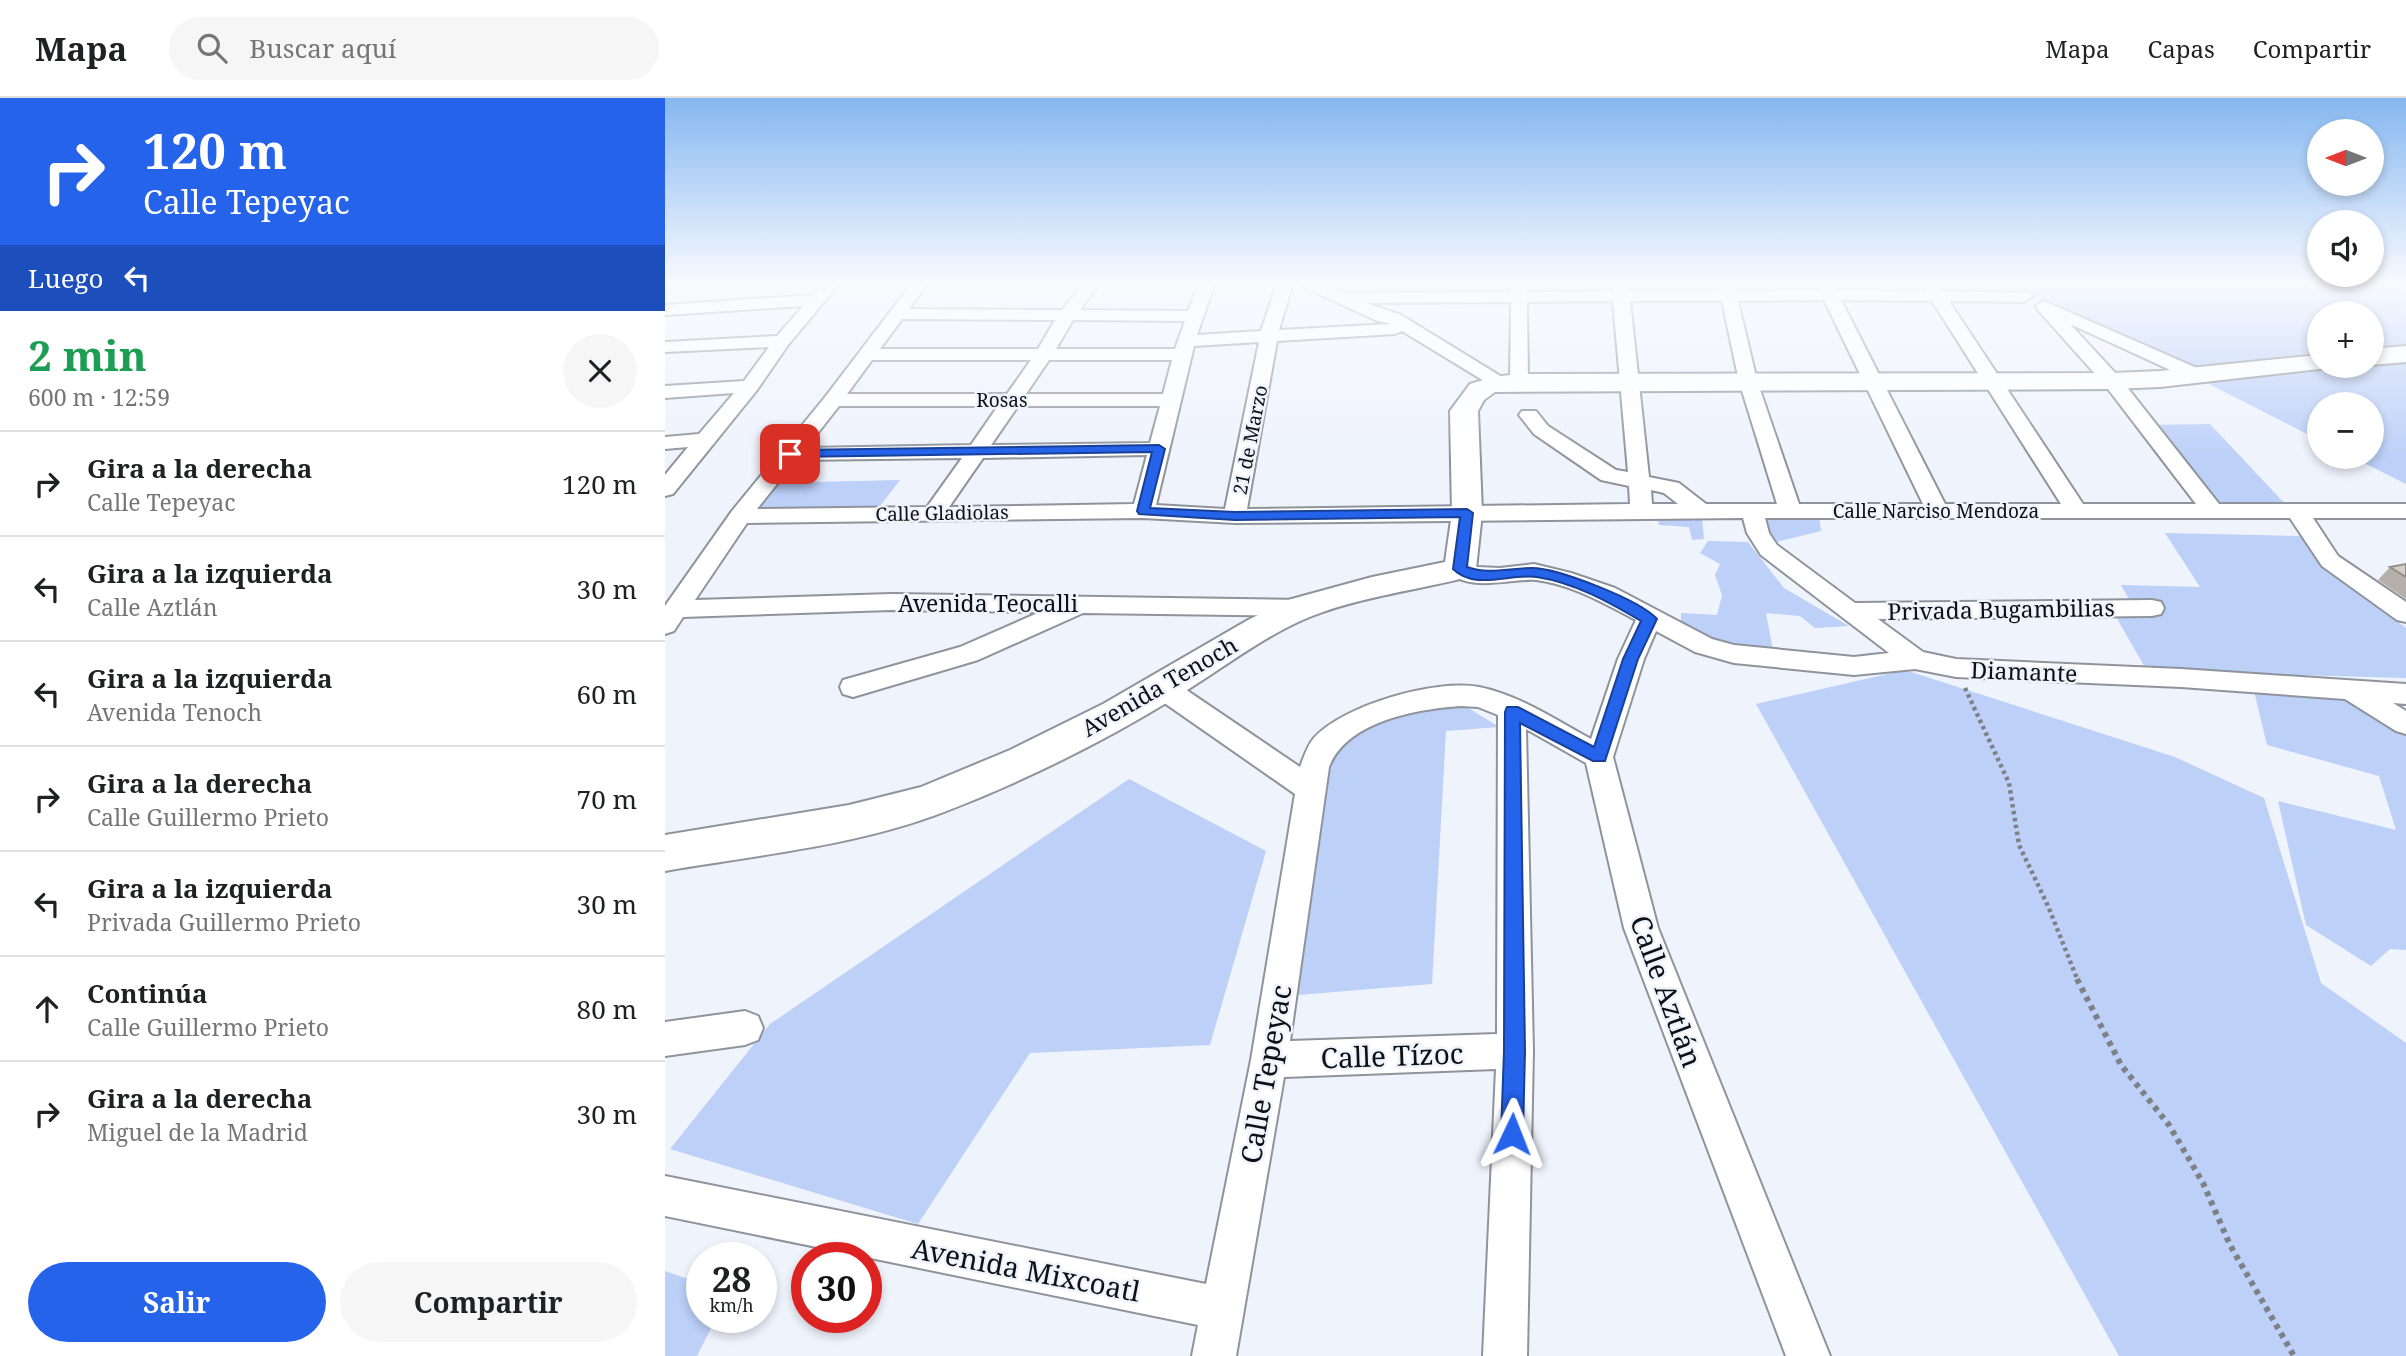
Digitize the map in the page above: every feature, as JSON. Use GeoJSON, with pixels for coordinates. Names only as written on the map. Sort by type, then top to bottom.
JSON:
{"type":"FeatureCollection","features":[{"type":"Feature","properties":{"kind":"street"},"geometry":{"type":"LineString","coordinates":[[665,347],[768,342]]}},
{"type":"Feature","properties":{"kind":"street"},"geometry":{"type":"LineString","coordinates":[[665,489],[750,386],[781,342]]}},
{"type":"Feature","properties":{"kind":"street"},"geometry":{"type":"LineString","coordinates":[[671,617],[740,516],[833,400],[875,342]]}},
{"type":"Feature","properties":{"kind":"street"},"geometry":{"type":"LineString","coordinates":[[934,513],[1052,342]]}},
{"type":"Feature","properties":{"kind":"street"},"geometry":{"type":"LineString","coordinates":[[1143,511],[1187,342]]}},
{"type":"Feature","properties":{"kind":"street"},"geometry":{"type":"LineString","coordinates":[[866,355],[1045,354],[1185,348],[1226,342]]}},
{"type":"Feature","properties":{"kind":"street","name":"21 de Marzo"},"geometry":{"type":"LineString","coordinates":[[1235,516],[1268,342]]}},
{"type":"Feature","properties":{"kind":"street"},"geometry":{"type":"LineString","coordinates":[[1427,342],[1502,383]]}},
{"type":"Feature","properties":{"kind":"street"},"geometry":{"type":"LineString","coordinates":[[1502,383],[1509,342]]}},
{"type":"Feature","properties":{"kind":"street"},"geometry":{"type":"LineString","coordinates":[[1625,342],[1642,511]]}},
{"type":"Feature","properties":{"kind":"street"},"geometry":{"type":"LineString","coordinates":[[1739,342],[1748,381],[1790,511]]}},
{"type":"Feature","properties":{"kind":"street"},"geometry":{"type":"LineString","coordinates":[[1854,342],[1937,511]]}},
{"type":"Feature","properties":{"kind":"street"},"geometry":{"type":"LineString","coordinates":[[1966,342],[2076,511]]}},
{"type":"Feature","properties":{"kind":"street"},"geometry":{"type":"LineString","coordinates":[[2076,342],[2112,381],[2214,513]]}},
{"type":"Feature","properties":{"kind":"street"},"geometry":{"type":"LineString","coordinates":[[2123,342],[2199,376]]}},
{"type":"Feature","properties":{"kind":"street"},"geometry":{"type":"LineString","coordinates":[[2384,357],[2406,354]]}},
{"type":"Feature","properties":{"kind":"street"},"geometry":{"type":"LineString","coordinates":[[1460,569],[1467,513],[1464,411],[1470,397],[1502,383],[1874,381],[1993,384],[2199,376],[2307,364]]}},
{"type":"Feature","properties":{"kind":"street"},"geometry":{"type":"LineString","coordinates":[[665,392],[750,386]]}},
{"type":"Feature","properties":{"kind":"street","name":"Rosas"},"geometry":{"type":"LineString","coordinates":[[833,400],[1171,400]]}},
{"type":"Feature","properties":{"kind":"street"},"geometry":{"type":"LineString","coordinates":[[1529,415],[1541,430],[1609,475],[1671,488],[1701,511]]}},
{"type":"Feature","properties":{"kind":"street"},"geometry":{"type":"LineString","coordinates":[[665,443],[706,440]]}},
{"type":"Feature","properties":{"kind":"street"},"geometry":{"type":"LineString","coordinates":[[790,454],[1159,449]]}},
{"type":"Feature","properties":{"kind":"street","name":"Calle Gladiolas"},"geometry":{"type":"LineString","coordinates":[[740,516],[1143,511],[1235,516]]}},
{"type":"Feature","properties":{"kind":"street","name":"Calle Narciso Mendoza"},"geometry":{"type":"LineString","coordinates":[[1235,516],[1642,511],[2406,511]]}},
{"type":"Feature","properties":{"kind":"street"},"geometry":{"type":"LineString","coordinates":[[1752,511],[1758,533],[1769,550],[1916,660]]}},
{"type":"Feature","properties":{"kind":"street"},"geometry":{"type":"LineString","coordinates":[[2298,512],[2330,561],[2406,614]]}},
{"type":"Feature","properties":{"kind":"street","name":"Avenida Tenoch"},"geometry":{"type":"LineString","coordinates":[[665,853],[849,822],[929,801],[1024,761],[1163,688],[1260,628],[1300,608],[1372,588],[1460,569],[1474,574],[1500,576],[1534,572],[1562,578],[1606,594],[1649,619]]}},
{"type":"Feature","properties":{"kind":"street","name":"Avenida Teocalli"},"geometry":{"type":"LineString","coordinates":[[671,617],[891,602],[1300,608]]}},
{"type":"Feature","properties":{"kind":"street"},"geometry":{"type":"LineString","coordinates":[[853,687],[969,654],[1083,604]]}},
{"type":"Feature","properties":{"kind":"street","name":"Privada Bugambilias"},"geometry":{"type":"LineString","coordinates":[[1850,611],[2152,608]]}},
{"type":"Feature","properties":{"kind":"street"},"geometry":{"type":"LineString","coordinates":[[1599,757],[1631,659],[1649,619]]}},
{"type":"Feature","properties":{"kind":"street","name":"Diamante"},"geometry":{"type":"LineString","coordinates":[[1649,619],[1704,646],[1734,653],[1854,666],[1916,660],[1956,668],[2181,678],[2406,694]]}},
{"type":"Feature","properties":{"kind":"street"},"geometry":{"type":"LineString","coordinates":[[1163,688],[1311,790]]}},
{"type":"Feature","properties":{"kind":"street"},"geometry":{"type":"LineString","coordinates":[[2349,689],[2406,724]]}},
{"type":"Feature","properties":{"kind":"street","name":"Calle Tepeyac"},"geometry":{"type":"LineString","coordinates":[[1214,1356],[1269,1060],[1314,767],[1322,748],[1342,731],[1405,705],[1446,696],[1479,697],[1599,757]]}},
{"type":"Feature","properties":{"kind":"street"},"geometry":{"type":"LineString","coordinates":[[1505,1356],[1515,1051],[1512,712]]}},
{"type":"Feature","properties":{"kind":"street","name":"Calle Aztlán"},"geometry":{"type":"LineString","coordinates":[[1599,757],[1641,928],[1808,1356]]}},
{"type":"Feature","properties":{"kind":"street"},"geometry":{"type":"LineString","coordinates":[[665,1039],[745,1028]]}},
{"type":"Feature","properties":{"kind":"street","name":"Calle Tízoc"},"geometry":{"type":"LineString","coordinates":[[1269,1060],[1515,1051]]}},
{"type":"Feature","properties":{"kind":"street","name":"Avenida Mixcoatl"},"geometry":{"type":"LineString","coordinates":[[665,1196],[1223,1309]]}},
{"type":"Feature","properties":{"kind":"path"},"geometry":{"type":"LineString","coordinates":[[1956,668],[2009,783],[2019,845],[2048,906],[2075,976],[2121,1065],[2169,1125],[2203,1183],[2230,1245],[2294,1356]]}},
{"type":"Feature","properties":{"kind":"shaded area"},"geometry":{"type":"Polygon","coordinates":[[[2139,342],[2307,342],[2307,364],[2199,376],[2139,342]]]}},
{"type":"Feature","properties":{"kind":"shaded area"},"geometry":{"type":"Polygon","coordinates":[[[2384,342],[2406,342],[2406,484],[2376,469],[2384,469],[2384,392],[2307,392],[2307,434],[2205,382],[2307,368],[2307,378],[2384,378],[2384,342]]]}},
{"type":"Feature","properties":{"kind":"shaded area"},"geometry":{"type":"Polygon","coordinates":[[[2210,424],[2287,506],[2218,507],[2148,425],[2210,424]]]}},
{"type":"Feature","properties":{"kind":"shaded area"},"geometry":{"type":"Polygon","coordinates":[[[900,480],[874,514],[743,515],[768,483],[900,480]]]}},
{"type":"Feature","properties":{"kind":"shaded area"},"geometry":{"type":"Polygon","coordinates":[[[1819,516],[1821,531],[1772,543],[1754,518],[1819,516]]]}},
{"type":"Feature","properties":{"kind":"shaded area"},"geometry":{"type":"Polygon","coordinates":[[[1658,517],[1702,518],[1704,539],[1692,540],[1689,527],[1659,525],[1658,517]]]}},
{"type":"Feature","properties":{"kind":"shaded area"},"geometry":{"type":"Polygon","coordinates":[[[2165,533],[2301,536],[2320,560],[2406,628],[2406,678],[2147,671],[2111,608],[2134,608],[2121,585],[2200,587],[2165,533]]]}},
{"type":"Feature","properties":{"kind":"shaded area"},"geometry":{"type":"Polygon","coordinates":[[[1708,541],[1748,542],[1784,588],[1849,626],[1815,628],[1800,616],[1766,613],[1773,651],[1681,637],[1681,613],[1717,615],[1722,595],[1715,575],[1720,564],[1700,553],[1708,541]]]}},
{"type":"Feature","properties":{"kind":"shaded area"},"geometry":{"type":"Polygon","coordinates":[[[1905,670],[2175,757],[2264,798],[2321,983],[2406,1043],[2406,1356],[2119,1356],[1756,704],[1905,670]]]}},
{"type":"Feature","properties":{"kind":"shaded area"},"geometry":{"type":"Polygon","coordinates":[[[2254,691],[2362,701],[2406,729],[2406,950],[2390,949],[2371,966],[2306,925],[2278,801],[2396,830],[2379,776],[2267,745],[2254,691]]]}},
{"type":"Feature","properties":{"kind":"shaded area"},"geometry":{"type":"Polygon","coordinates":[[[1465,706],[1499,727],[1446,731],[1432,984],[1298,995],[1318,840],[1325,752],[1367,720],[1410,710],[1465,706]]]}},
{"type":"Feature","properties":{"kind":"shaded area"},"geometry":{"type":"Polygon","coordinates":[[[1129,779],[1266,851],[1210,1045],[1030,1053],[918,1224],[670,1149],[770,1024],[1129,779]]]}},
{"type":"Feature","properties":{"kind":"shaded area"},"geometry":{"type":"Polygon","coordinates":[[[665,1271],[686,1278],[686,1333],[708,1333],[697,1356],[665,1356],[665,1271]]]}},
{"type":"Feature","properties":{"kind":"building"},"geometry":{"type":"Polygon","coordinates":[[[2406,564],[2406,577],[2390,567],[2406,564]]]}},
{"type":"Feature","properties":{"kind":"route"},"geometry":{"type":"LineString","coordinates":[[790,454],[1159,449],[1143,511],[1235,516],[1467,513],[1460,569],[1474,574],[1500,576],[1534,572],[1562,578],[1606,594],[1649,619],[1631,659],[1599,757],[1512,712],[1515,1051],[1512,1134]]}}]}
